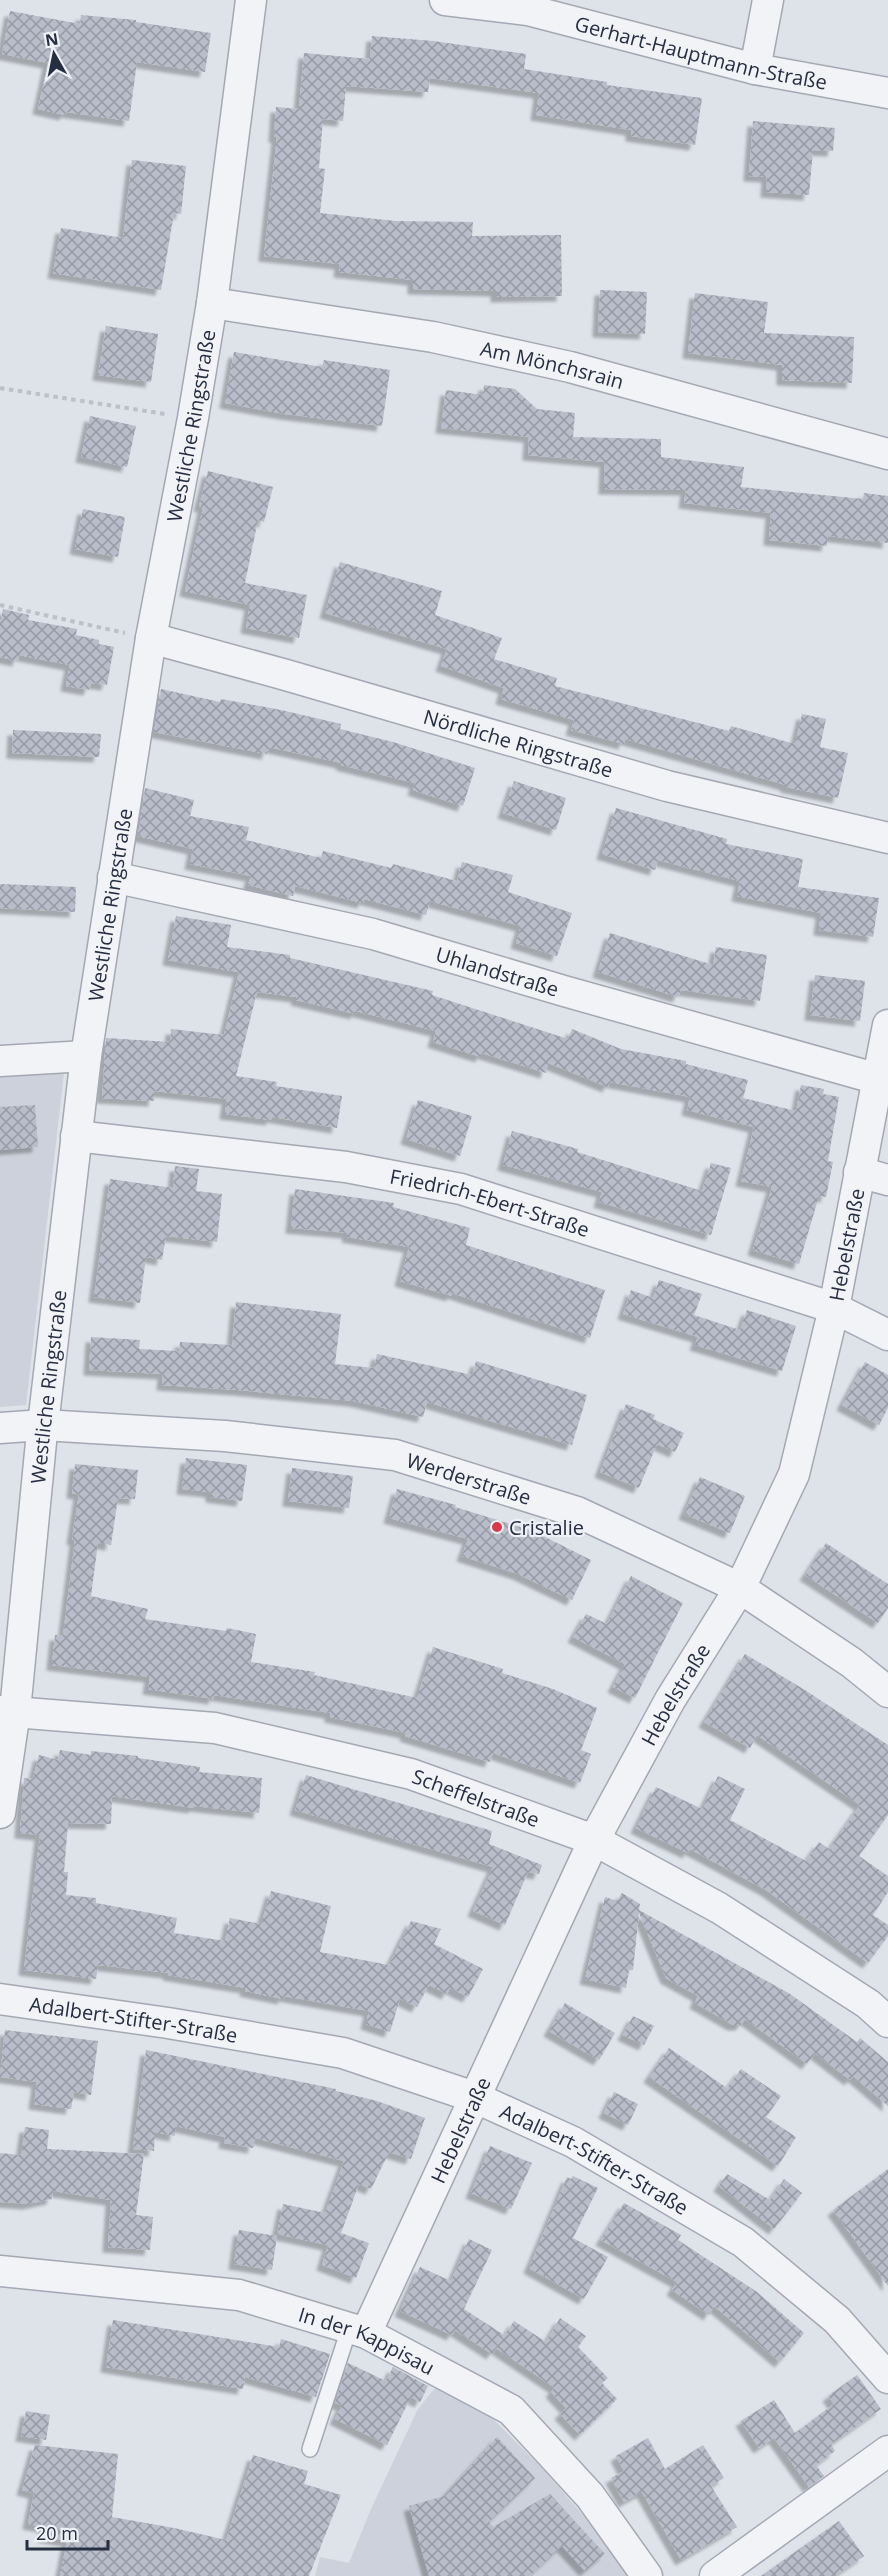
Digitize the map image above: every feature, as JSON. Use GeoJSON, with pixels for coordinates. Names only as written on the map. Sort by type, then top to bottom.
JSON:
{"type":"FeatureCollection","features":[{"type":"Feature","properties":{"kind":"street","name":"Westliche Ringstraße"},"geometry":{"type":"LineString","coordinates":[[0,1813],[7,1711],[86,1056],[151,638],[193,418],[212,303],[251,0]]}},
{"type":"Feature","properties":{"kind":"street","name":"Gerhart-Hauptmann-Straße"},"geometry":{"type":"LineString","coordinates":[[444,0],[528,10],[756,69],[888,93]]}},
{"type":"Feature","properties":{"kind":"street"},"geometry":{"type":"LineString","coordinates":[[756,69],[768,0]]}},
{"type":"Feature","properties":{"kind":"street","name":"Am Mönchsrain"},"geometry":{"type":"LineString","coordinates":[[212,303],[434,337],[570,367],[888,454]]}},
{"type":"Feature","properties":{"kind":"street","name":"Nördliche Ringstraße"},"geometry":{"type":"LineString","coordinates":[[151,638],[667,786],[888,838]]}},
{"type":"Feature","properties":{"kind":"street","name":"Uhlandstraße"},"geometry":{"type":"LineString","coordinates":[[113,877],[373,934],[564,991],[878,1079]]}},
{"type":"Feature","properties":{"kind":"street","name":"Hebelstraße"},"geometry":{"type":"LineString","coordinates":[[357,2331],[474,2097],[594,1840],[670,1700],[740,1588],[794,1474],[834,1308],[888,1025]]}},
{"type":"Feature","properties":{"kind":"street"},"geometry":{"type":"LineString","coordinates":[[0,1061],[86,1056]]}},
{"type":"Feature","properties":{"kind":"street","name":"Friedrich-Ebert-Straße"},"geometry":{"type":"LineString","coordinates":[[76,1136],[346,1167],[461,1189],[834,1308],[888,1335]]}},
{"type":"Feature","properties":{"kind":"street"},"geometry":{"type":"LineString","coordinates":[[860,1172],[888,1180]]}},
{"type":"Feature","properties":{"kind":"street","name":"Werderstraße"},"geometry":{"type":"LineString","coordinates":[[0,1428],[43,1425],[225,1436],[395,1455],[577,1512],[740,1588],[852,1663],[888,1692]]}},
{"type":"Feature","properties":{"kind":"street","name":"Scheffelstraße"},"geometry":{"type":"LineString","coordinates":[[7,1711],[215,1728],[411,1774],[594,1840],[719,1908],[868,2004],[888,2022]]}},
{"type":"Feature","properties":{"kind":"street","name":"Adalbert-Stifter-Straße"},"geometry":{"type":"LineString","coordinates":[[0,1999],[168,2023],[343,2053],[474,2097],[573,2142],[743,2242],[837,2320],[888,2378]]}},
{"type":"Feature","properties":{"kind":"street","name":"In der Kappisau"},"geometry":{"type":"LineString","coordinates":[[0,2271],[239,2295],[357,2331],[511,2410],[590,2496],[647,2576]]}},
{"type":"Feature","properties":{"kind":"street"},"geometry":{"type":"LineString","coordinates":[[716,2576],[888,2451]]}},
{"type":"Feature","properties":{"kind":"lane"},"geometry":{"type":"LineString","coordinates":[[310,2449],[357,2331]]}},
{"type":"Feature","properties":{"kind":"path"},"geometry":{"type":"LineString","coordinates":[[0,388],[193,418]]}},
{"type":"Feature","properties":{"kind":"path"},"geometry":{"type":"LineString","coordinates":[[0,605],[151,638]]}},
{"type":"Feature","properties":{"kind":"shaded area"},"geometry":{"type":"Polygon","coordinates":[[[64,1073],[26,1405],[0,1407],[0,1077],[64,1073]]]}},
{"type":"Feature","properties":{"kind":"shaded area"},"geometry":{"type":"Polygon","coordinates":[[[436,2387],[492,2418],[541,2467],[612,2548],[628,2576],[315,2576],[320,2557],[349,2563],[371,2509],[418,2409],[436,2387]]]}},
{"type":"Feature","properties":{"kind":"building"},"geometry":{"type":"Polygon","coordinates":[[[10,11],[80,24],[81,15],[136,20],[136,22],[211,33],[205,72],[137,62],[129,121],[66,112],[65,115],[38,109],[48,63],[2,54],[10,11]]]}},
{"type":"Feature","properties":{"kind":"building"},"geometry":{"type":"Polygon","coordinates":[[[372,36],[433,41],[526,54],[524,69],[607,82],[607,85],[702,98],[695,145],[631,136],[631,130],[536,115],[539,93],[430,78],[428,92],[346,86],[343,121],[323,119],[319,168],[325,169],[320,213],[395,221],[473,222],[472,236],[561,235],[562,296],[496,297],[496,291],[413,289],[413,280],[339,272],[340,264],[264,256],[277,137],[274,137],[276,107],[299,109],[304,53],[370,59],[372,36]]]}},
{"type":"Feature","properties":{"kind":"building"},"geometry":{"type":"Polygon","coordinates":[[[753,121],[835,128],[833,151],[813,150],[809,195],[766,192],[767,177],[749,176],[753,121]]]}},
{"type":"Feature","properties":{"kind":"building"},"geometry":{"type":"Polygon","coordinates":[[[132,160],[186,166],[181,214],[174,213],[161,290],[53,273],[61,228],[123,238],[132,160]]]}},
{"type":"Feature","properties":{"kind":"building"},"geometry":{"type":"Polygon","coordinates":[[[600,290],[647,292],[645,334],[598,332],[600,290]]]}},
{"type":"Feature","properties":{"kind":"building"},"geometry":{"type":"Polygon","coordinates":[[[695,293],[768,302],[764,333],[854,337],[852,383],[782,380],[782,365],[688,353],[695,293]]]}},
{"type":"Feature","properties":{"kind":"building"},"geometry":{"type":"Polygon","coordinates":[[[106,326],[158,334],[151,382],[98,375],[106,326]]]}},
{"type":"Feature","properties":{"kind":"building"},"geometry":{"type":"Polygon","coordinates":[[[234,352],[322,367],[324,360],[390,370],[382,426],[285,414],[225,403],[234,352]]]}},
{"type":"Feature","properties":{"kind":"building"},"geometry":{"type":"Polygon","coordinates":[[[484,385],[515,389],[537,409],[575,413],[573,437],[661,439],[661,457],[744,467],[741,487],[863,499],[864,493],[888,496],[888,543],[828,536],[827,546],[769,540],[771,513],[684,503],[686,490],[604,489],[605,462],[528,455],[529,437],[441,428],[446,390],[483,395],[484,385]]]}},
{"type":"Feature","properties":{"kind":"building"},"geometry":{"type":"Polygon","coordinates":[[[90,416],[136,426],[127,467],[81,457],[90,416]]]}},
{"type":"Feature","properties":{"kind":"building"},"geometry":{"type":"Polygon","coordinates":[[[208,471],[273,487],[264,522],[258,520],[245,583],[307,595],[299,638],[246,628],[250,605],[185,591],[203,507],[199,506],[208,471]]]}},
{"type":"Feature","properties":{"kind":"building"},"geometry":{"type":"Polygon","coordinates":[[[83,509],[125,517],[118,557],[75,549],[83,509]]]}},
{"type":"Feature","properties":{"kind":"building"},"geometry":{"type":"Polygon","coordinates":[[[340,562],[442,591],[435,615],[502,638],[494,659],[557,678],[555,686],[729,731],[731,726],[795,744],[802,714],[826,719],[820,747],[848,753],[838,798],[786,787],[786,785],[625,739],[624,744],[571,730],[574,720],[501,699],[504,688],[441,666],[447,649],[325,613],[340,562]]]}},
{"type":"Feature","properties":{"kind":"building"},"geometry":{"type":"Polygon","coordinates":[[[3,609],[29,615],[28,620],[77,629],[76,635],[99,640],[99,644],[114,647],[107,685],[91,683],[89,690],[66,686],[70,665],[19,655],[18,661],[0,657],[0,624],[3,609]]]}},
{"type":"Feature","properties":{"kind":"building"},"geometry":{"type":"Polygon","coordinates":[[[161,689],[220,702],[221,699],[281,710],[341,724],[340,729],[393,742],[475,768],[463,806],[413,790],[415,783],[341,765],[342,763],[269,747],[267,754],[154,732],[161,689]]]}},
{"type":"Feature","properties":{"kind":"building"},"geometry":{"type":"Polygon","coordinates":[[[13,730],[101,734],[99,757],[12,753],[13,730]]]}},
{"type":"Feature","properties":{"kind":"building"},"geometry":{"type":"Polygon","coordinates":[[[514,781],[566,798],[556,830],[503,813],[514,781]]]}},
{"type":"Feature","properties":{"kind":"building"},"geometry":{"type":"Polygon","coordinates":[[[145,788],[194,800],[190,816],[249,827],[246,840],[321,858],[323,851],[391,868],[393,864],[457,881],[462,862],[513,875],[508,892],[572,913],[557,956],[516,943],[521,926],[430,901],[426,915],[364,899],[363,903],[295,886],[293,896],[248,885],[251,876],[190,864],[193,849],[138,836],[145,788]]]}},
{"type":"Feature","properties":{"kind":"building"},"geometry":{"type":"Polygon","coordinates":[[[616,808],[727,839],[726,844],[803,859],[798,887],[879,898],[873,937],[819,930],[821,913],[737,896],[740,881],[658,860],[655,870],[602,854],[616,808]]]}},
{"type":"Feature","properties":{"kind":"building"},"geometry":{"type":"Polygon","coordinates":[[[0,884],[76,887],[75,912],[0,908],[0,884]]]}},
{"type":"Feature","properties":{"kind":"building"},"geometry":{"type":"Polygon","coordinates":[[[176,916],[231,925],[227,947],[290,955],[290,958],[433,991],[432,995],[568,1039],[572,1029],[621,1049],[686,1061],[686,1064],[748,1080],[743,1098],[796,1111],[801,1085],[824,1089],[823,1094],[839,1097],[828,1161],[833,1162],[826,1197],[819,1196],[799,1264],[753,1250],[772,1187],[741,1181],[754,1127],[687,1110],[690,1097],[610,1082],[608,1087],[548,1063],[546,1073],[482,1053],[481,1057],[433,1042],[436,1031],[356,1011],[356,1014],[296,1000],[297,997],[257,992],[236,1076],[277,1082],[276,1086],[342,1096],[337,1128],[272,1117],[271,1120],[225,1114],[227,1099],[154,1091],[154,1101],[102,1098],[106,1038],[170,1042],[171,1029],[224,1035],[239,972],[168,960],[176,916]]]}},
{"type":"Feature","properties":{"kind":"building"},"geometry":{"type":"Polygon","coordinates":[[[610,933],[713,965],[716,947],[767,955],[760,1001],[681,990],[678,997],[598,972],[610,933]]]}},
{"type":"Feature","properties":{"kind":"building"},"geometry":{"type":"Polygon","coordinates":[[[815,975],[865,981],[860,1021],[810,1015],[815,975]]]}},
{"type":"Feature","properties":{"kind":"building"},"geometry":{"type":"Polygon","coordinates":[[[418,1100],[472,1116],[460,1156],[406,1139],[418,1100]]]}},
{"type":"Feature","properties":{"kind":"building"},"geometry":{"type":"Polygon","coordinates":[[[35,1105],[38,1147],[0,1150],[0,1107],[35,1105]]]}},
{"type":"Feature","properties":{"kind":"building"},"geometry":{"type":"Polygon","coordinates":[[[512,1131],[578,1149],[577,1152],[702,1191],[711,1163],[731,1168],[711,1235],[599,1202],[602,1192],[503,1165],[512,1131]]]}},
{"type":"Feature","properties":{"kind":"building"},"geometry":{"type":"Polygon","coordinates":[[[175,1166],[199,1169],[196,1191],[222,1194],[217,1242],[166,1236],[162,1260],[146,1257],[140,1303],[94,1297],[110,1179],[173,1188],[175,1166]]]}},
{"type":"Feature","properties":{"kind":"building"},"geometry":{"type":"Polygon","coordinates":[[[295,1189],[394,1203],[393,1207],[470,1228],[466,1245],[605,1290],[590,1338],[452,1293],[452,1296],[400,1281],[409,1247],[347,1237],[348,1233],[291,1228],[295,1189]]]}},
{"type":"Feature","properties":{"kind":"building"},"geometry":{"type":"Polygon","coordinates":[[[659,1280],[702,1294],[694,1315],[740,1330],[747,1310],[796,1326],[782,1371],[695,1345],[698,1337],[623,1314],[631,1290],[653,1298],[659,1280]]]}},
{"type":"Feature","properties":{"kind":"building"},"geometry":{"type":"Polygon","coordinates":[[[236,1302],[341,1314],[335,1364],[374,1368],[377,1354],[472,1375],[476,1361],[587,1395],[572,1445],[427,1402],[423,1417],[354,1401],[162,1385],[163,1374],[89,1370],[91,1337],[140,1340],[139,1349],[179,1351],[180,1342],[232,1345],[236,1302]]]}},
{"type":"Feature","properties":{"kind":"building"},"geometry":{"type":"Polygon","coordinates":[[[865,1362],[888,1375],[888,1408],[879,1425],[842,1405],[865,1362]]]}},
{"type":"Feature","properties":{"kind":"building"},"geometry":{"type":"Polygon","coordinates":[[[626,1404],[655,1415],[653,1419],[684,1433],[675,1452],[657,1444],[639,1488],[600,1472],[626,1404]]]}},
{"type":"Feature","properties":{"kind":"building"},"geometry":{"type":"Polygon","coordinates":[[[186,1458],[247,1465],[242,1501],[211,1497],[211,1492],[182,1489],[186,1458]]]}},
{"type":"Feature","properties":{"kind":"building"},"geometry":{"type":"Polygon","coordinates":[[[75,1464],[138,1470],[135,1499],[118,1498],[111,1545],[98,1543],[91,1596],[148,1609],[145,1619],[226,1631],[227,1628],[256,1634],[251,1662],[315,1672],[314,1675],[417,1698],[433,1647],[503,1669],[502,1673],[553,1689],[597,1708],[581,1750],[591,1754],[580,1783],[493,1753],[490,1762],[405,1736],[406,1733],[330,1717],[330,1713],[214,1695],[214,1699],[148,1689],[150,1677],[52,1665],[55,1635],[63,1636],[75,1540],[72,1539],[79,1494],[72,1493],[75,1464]]]}},
{"type":"Feature","properties":{"kind":"building"},"geometry":{"type":"Polygon","coordinates":[[[292,1468],[353,1476],[349,1508],[288,1501],[292,1468]]]}},
{"type":"Feature","properties":{"kind":"building"},"geometry":{"type":"Polygon","coordinates":[[[700,1477],[745,1496],[730,1533],[684,1514],[700,1477]]]}},
{"type":"Feature","properties":{"kind":"building"},"geometry":{"type":"Polygon","coordinates":[[[397,1489],[456,1505],[455,1507],[533,1531],[591,1560],[572,1600],[518,1574],[462,1556],[468,1539],[389,1518],[397,1489]]]}},
{"type":"Feature","properties":{"kind":"building"},"geometry":{"type":"Polygon","coordinates":[[[826,1543],[888,1584],[888,1608],[878,1623],[805,1575],[826,1543]]]}},
{"type":"Feature","properties":{"kind":"building"},"geometry":{"type":"Polygon","coordinates":[[[631,1576],[683,1603],[635,1698],[613,1687],[625,1664],[573,1637],[586,1614],[607,1624],[631,1576]]]}},
{"type":"Feature","properties":{"kind":"building"},"geometry":{"type":"Polygon","coordinates":[[[745,1654],[805,1690],[888,1745],[888,1815],[859,1856],[888,1876],[888,1892],[873,1915],[888,1925],[888,1936],[868,1963],[766,1890],[690,1849],[688,1853],[636,1828],[656,1787],[702,1809],[718,1776],[745,1789],[730,1820],[806,1861],[819,1842],[829,1849],[860,1805],[757,1735],[750,1748],[704,1722],[745,1654]]]}},
{"type":"Feature","properties":{"kind":"building"},"geometry":{"type":"Polygon","coordinates":[[[60,1750],[91,1755],[91,1751],[138,1756],[138,1758],[200,1767],[199,1772],[262,1778],[259,1813],[194,1806],[194,1808],[112,1796],[111,1824],[68,1823],[64,1872],[68,1872],[66,1895],[96,1898],[96,1903],[177,1918],[174,1933],[225,1941],[230,1918],[261,1924],[271,1891],[331,1906],[320,1952],[389,1965],[411,1921],[441,1929],[434,1944],[483,1969],[468,1997],[450,1988],[447,1994],[429,1985],[417,2007],[400,1999],[390,2032],[366,2024],[369,2011],[284,1996],[283,1999],[245,1991],[246,1988],[168,1975],[169,1973],[98,1965],[96,1979],[24,1970],[40,1835],[20,1833],[24,1778],[33,1779],[39,1755],[58,1760],[60,1750]]]}},
{"type":"Feature","properties":{"kind":"building"},"geometry":{"type":"Polygon","coordinates":[[[306,1775],[492,1831],[489,1844],[542,1865],[539,1874],[528,1872],[505,1925],[473,1911],[493,1867],[295,1810],[306,1775]]]}},
{"type":"Feature","properties":{"kind":"building"},"geometry":{"type":"Polygon","coordinates":[[[622,1893],[640,1904],[639,1910],[790,1994],[857,2042],[860,2038],[888,2062],[888,2106],[853,2076],[850,2080],[815,2053],[807,2064],[745,2019],[741,2025],[733,2025],[695,2003],[698,1996],[666,1978],[639,1913],[633,1970],[629,1970],[626,1988],[585,1979],[605,1897],[617,1901],[622,1893]]]}},
{"type":"Feature","properties":{"kind":"building"},"geometry":{"type":"Polygon","coordinates":[[[565,2003],[615,2033],[599,2060],[549,2031],[565,2003]]]}},
{"type":"Feature","properties":{"kind":"building"},"geometry":{"type":"Polygon","coordinates":[[[633,2016],[654,2026],[644,2045],[623,2035],[633,2016]]]}},
{"type":"Feature","properties":{"kind":"building"},"geometry":{"type":"Polygon","coordinates":[[[5,2030],[98,2041],[91,2095],[74,2092],[71,2109],[34,2104],[37,2082],[0,2077],[5,2030]]]}},
{"type":"Feature","properties":{"kind":"building"},"geometry":{"type":"Polygon","coordinates":[[[669,2048],[727,2088],[741,2069],[781,2096],[766,2117],[796,2137],[778,2166],[649,2077],[669,2048]]]}},
{"type":"Feature","properties":{"kind":"building"},"geometry":{"type":"Polygon","coordinates":[[[146,2050],[336,2089],[336,2091],[377,2101],[425,2118],[411,2159],[389,2152],[371,2189],[359,2184],[341,2233],[369,2243],[356,2278],[322,2265],[328,2245],[277,2234],[283,2204],[325,2213],[344,2161],[255,2138],[253,2148],[224,2143],[225,2137],[176,2126],[175,2136],[155,2132],[154,2151],[133,2149],[146,2050]]]}},
{"type":"Feature","properties":{"kind":"building"},"geometry":{"type":"Polygon","coordinates":[[[614,2092],[638,2104],[628,2125],[604,2113],[614,2092]]]}},
{"type":"Feature","properties":{"kind":"building"},"geometry":{"type":"Polygon","coordinates":[[[25,2127],[49,2130],[47,2149],[144,2154],[136,2215],[153,2217],[150,2250],[108,2247],[111,2200],[53,2191],[52,2199],[28,2204],[0,2202],[0,2153],[21,2155],[25,2127]]]}},
{"type":"Feature","properties":{"kind":"building"},"geometry":{"type":"Polygon","coordinates":[[[490,2146],[532,2163],[511,2209],[471,2193],[490,2146]]]}},
{"type":"Feature","properties":{"kind":"building"},"geometry":{"type":"Polygon","coordinates":[[[888,2169],[888,2286],[833,2210],[888,2169]]]}},
{"type":"Feature","properties":{"kind":"building"},"geometry":{"type":"Polygon","coordinates":[[[727,2174],[770,2200],[784,2179],[802,2193],[774,2229],[719,2186],[727,2174]]]}},
{"type":"Feature","properties":{"kind":"building"},"geometry":{"type":"Polygon","coordinates":[[[573,2176],[598,2188],[573,2238],[608,2257],[584,2299],[529,2268],[567,2177],[571,2179],[573,2176]]]}},
{"type":"Feature","properties":{"kind":"building"},"geometry":{"type":"Polygon","coordinates":[[[624,2203],[681,2235],[678,2240],[757,2292],[804,2333],[780,2362],[714,2306],[709,2315],[672,2290],[677,2282],[601,2240],[624,2203]]]}},
{"type":"Feature","properties":{"kind":"building"},"geometry":{"type":"Polygon","coordinates":[[[239,2230],[277,2236],[272,2270],[234,2264],[239,2230]]]}},
{"type":"Feature","properties":{"kind":"building"},"geometry":{"type":"Polygon","coordinates":[[[469,2239],[492,2250],[464,2309],[504,2335],[492,2354],[455,2330],[452,2335],[400,2311],[420,2267],[451,2281],[469,2239]]]}},
{"type":"Feature","properties":{"kind":"building"},"geometry":{"type":"Polygon","coordinates":[[[560,2318],[586,2336],[578,2347],[608,2378],[602,2383],[617,2399],[580,2435],[560,2414],[566,2408],[551,2392],[555,2388],[496,2348],[514,2321],[546,2342],[560,2318]]]}},
{"type":"Feature","properties":{"kind":"building"},"geometry":{"type":"Polygon","coordinates":[[[113,2320],[279,2347],[281,2339],[330,2354],[316,2397],[245,2377],[243,2389],[106,2367],[113,2320]]]}},
{"type":"Feature","properties":{"kind":"building"},"geometry":{"type":"Polygon","coordinates":[[[348,2363],[386,2381],[393,2367],[428,2386],[420,2402],[411,2397],[387,2445],[335,2419],[342,2405],[335,2403],[348,2363]]]}},
{"type":"Feature","properties":{"kind":"building"},"geometry":{"type":"Polygon","coordinates":[[[857,2375],[881,2409],[831,2444],[835,2451],[816,2465],[824,2476],[809,2487],[774,2438],[759,2448],[741,2421],[774,2400],[795,2433],[834,2404],[828,2396],[857,2375]]]}},
{"type":"Feature","properties":{"kind":"building"},"geometry":{"type":"Polygon","coordinates":[[[26,2411],[50,2415],[46,2440],[21,2436],[26,2411]]]}},
{"type":"Feature","properties":{"kind":"building"},"geometry":{"type":"Polygon","coordinates":[[[497,2437],[535,2478],[489,2522],[493,2527],[550,2494],[605,2554],[585,2571],[562,2546],[530,2576],[429,2576],[409,2506],[444,2496],[497,2437]]]}},
{"type":"Feature","properties":{"kind":"building"},"geometry":{"type":"Polygon","coordinates":[[[648,2438],[665,2469],[703,2445],[724,2478],[711,2486],[737,2527],[681,2560],[642,2492],[624,2502],[611,2478],[624,2471],[616,2456],[648,2438]]]}},
{"type":"Feature","properties":{"kind":"building"},"geometry":{"type":"Polygon","coordinates":[[[35,2445],[118,2454],[112,2517],[226,2540],[253,2455],[308,2471],[304,2484],[341,2495],[309,2576],[60,2576],[67,2541],[43,2537],[44,2527],[28,2524],[34,2493],[22,2490],[35,2445]]]}},
{"type":"Feature","properties":{"kind":"building"},"geometry":{"type":"Polygon","coordinates":[[[839,2521],[864,2556],[835,2576],[761,2576],[839,2521]]]}},
{"type":"Feature","properties":{"kind":"place","name":"Cristalie"},"geometry":{"type":"Point","coordinates":[497,1527]}}]}
